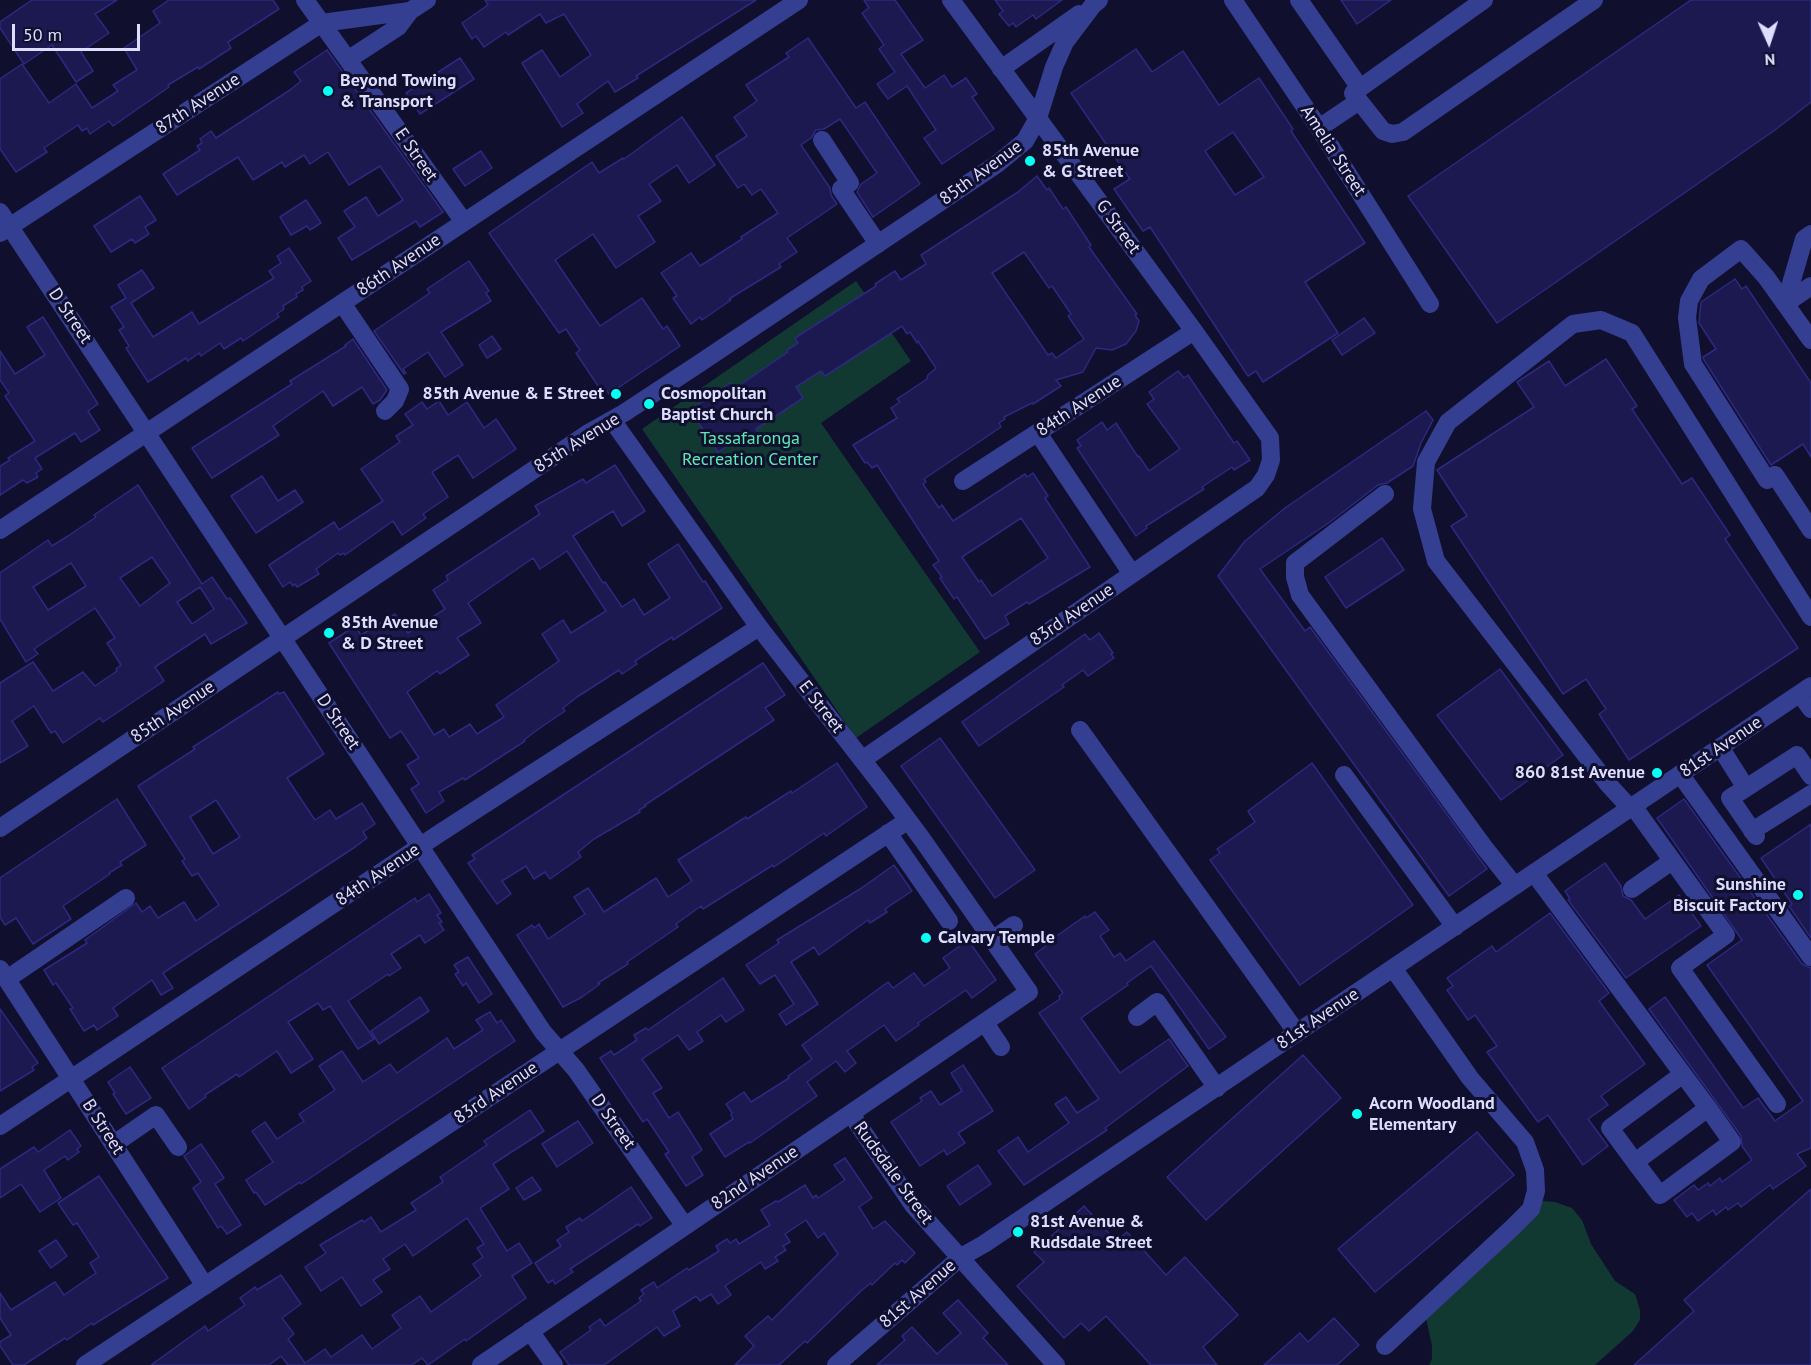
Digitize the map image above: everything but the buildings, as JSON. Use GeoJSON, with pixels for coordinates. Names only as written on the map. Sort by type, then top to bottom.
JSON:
{"type":"FeatureCollection","features":[{"type":"Feature","properties":{"kind":"street","name":"E Street"},"geometry":{"type":"LineString","coordinates":[[305,0],[464,222]]}},
{"type":"Feature","properties":{"kind":"street","name":"87th Avenue"},"geometry":{"type":"LineString","coordinates":[[349,59],[398,27],[410,11],[427,0]]}},
{"type":"Feature","properties":{"kind":"street","name":"86th Avenue"},"geometry":{"type":"LineString","coordinates":[[0,530],[799,0]]}},
{"type":"Feature","properties":{"kind":"street","name":"G Street"},"geometry":{"type":"LineString","coordinates":[[951,0],[1270,438],[1271,460]]}},
{"type":"Feature","properties":{"kind":"street","name":"Amelia Street"},"geometry":{"type":"LineString","coordinates":[[1233,0],[1319,128],[1430,304]]}},
{"type":"Feature","properties":{"kind":"street"},"geometry":{"type":"LineString","coordinates":[[1299,0],[1383,131],[1392,134],[1403,132],[1594,0]]}},
{"type":"Feature","properties":{"kind":"street"},"geometry":{"type":"LineString","coordinates":[[1319,128],[1359,94],[1484,0]]}},
{"type":"Feature","properties":{"kind":"street","name":"85th Avenue"},"geometry":{"type":"LineString","coordinates":[[1000,69],[1096,2]]}},
{"type":"Feature","properties":{"kind":"street","name":"85th Avenue"},"geometry":{"type":"LineString","coordinates":[[0,828],[590,432],[612,420],[997,164],[1025,141],[1038,118],[1054,67],[1065,42],[1096,2]]}},
{"type":"Feature","properties":{"kind":"street","name":"87th Avenue"},"geometry":{"type":"LineString","coordinates":[[3,224],[322,23],[410,11]]}},
{"type":"Feature","properties":{"kind":"street"},"geometry":{"type":"LineString","coordinates":[[822,140],[850,183],[841,189],[878,244]]}},
{"type":"Feature","properties":{"kind":"street","name":"D Street"},"geometry":{"type":"LineString","coordinates":[[3,224],[146,432],[543,1032],[572,1064],[684,1225]]}},
{"type":"Feature","properties":{"kind":"street"},"geometry":{"type":"LineString","coordinates":[[1785,304],[1804,239],[1811,234]]}},
{"type":"Feature","properties":{"kind":"street"},"geometry":{"type":"LineString","coordinates":[[1811,340],[1766,278],[1741,249],[1701,279],[1689,302],[1687,318],[1693,364],[1767,480],[1775,475],[1811,530]]}},
{"type":"Feature","properties":{"kind":"street"},"geometry":{"type":"LineString","coordinates":[[1785,304],[1811,286]]}},
{"type":"Feature","properties":{"kind":"street"},"geometry":{"type":"LineString","coordinates":[[342,303],[400,389],[396,401],[385,411]]}},
{"type":"Feature","properties":{"kind":"street"},"geometry":{"type":"LineString","coordinates":[[1778,1104],[1680,968],[1726,935],[1632,807],[1608,784],[1436,561],[1422,509],[1426,462],[1448,422],[1573,324],[1601,320],[1632,333],[1811,617]]}},
{"type":"Feature","properties":{"kind":"street","name":"84th Avenue"},"geometry":{"type":"LineString","coordinates":[[963,481],[1194,331]]}},
{"type":"Feature","properties":{"kind":"street","name":"E Street"},"geometry":{"type":"LineString","coordinates":[[612,420],[759,627],[922,840],[1029,992]]}},
{"type":"Feature","properties":{"kind":"street"},"geometry":{"type":"LineString","coordinates":[[1038,433],[1132,574]]}},
{"type":"Feature","properties":{"kind":"street","name":"83rd Avenue"},"geometry":{"type":"LineString","coordinates":[[862,759],[1257,488],[1266,475],[1271,460]]}},
{"type":"Feature","properties":{"kind":"street"},"geometry":{"type":"LineString","coordinates":[[1385,494],[1295,563],[1295,577],[1300,595],[1515,886]]}},
{"type":"Feature","properties":{"kind":"street","name":"84th Avenue"},"geometry":{"type":"LineString","coordinates":[[0,1126],[420,847],[759,627]]}},
{"type":"Feature","properties":{"kind":"street"},"geometry":{"type":"LineString","coordinates":[[1806,690],[1811,709]]}},
{"type":"Feature","properties":{"kind":"street","name":"81st Avenue"},"geometry":{"type":"LineString","coordinates":[[836,1365],[961,1257],[984,1244],[1217,1088],[1806,690]]}},
{"type":"Feature","properties":{"kind":"street"},"geometry":{"type":"LineString","coordinates":[[1080,730],[1297,1033]]}},
{"type":"Feature","properties":{"kind":"street"},"geometry":{"type":"LineString","coordinates":[[1720,747],[1746,788]]}},
{"type":"Feature","properties":{"kind":"street"},"geometry":{"type":"LineString","coordinates":[[1811,776],[1797,755],[1730,798],[1754,833],[1811,794]]}},
{"type":"Feature","properties":{"kind":"street"},"geometry":{"type":"LineString","coordinates":[[1680,774],[1811,957]]}},
{"type":"Feature","properties":{"kind":"street"},"geometry":{"type":"LineString","coordinates":[[1344,775],[1455,927]]}},
{"type":"Feature","properties":{"kind":"street","name":"83rd Avenue"},"geometry":{"type":"LineString","coordinates":[[86,1365],[906,821]]}},
{"type":"Feature","properties":{"kind":"street"},"geometry":{"type":"LineString","coordinates":[[888,833],[949,921]]}},
{"type":"Feature","properties":{"kind":"street"},"geometry":{"type":"LineString","coordinates":[[1632,889],[1672,861]]}},
{"type":"Feature","properties":{"kind":"street"},"geometry":{"type":"LineString","coordinates":[[1534,873],[1683,1074],[1732,1142],[1660,1195],[1610,1128],[1683,1074]]}},
{"type":"Feature","properties":{"kind":"street"},"geometry":{"type":"LineString","coordinates":[[3,974],[126,898]]}},
{"type":"Feature","properties":{"kind":"street"},"geometry":{"type":"LineString","coordinates":[[992,940],[1014,926]]}},
{"type":"Feature","properties":{"kind":"street"},"geometry":{"type":"LineString","coordinates":[[1385,1346],[1531,1209],[1536,1191],[1535,1170],[1526,1142],[1470,1078],[1393,968]]}},
{"type":"Feature","properties":{"kind":"street","name":"B Street"},"geometry":{"type":"LineString","coordinates":[[3,974],[72,1077],[205,1286]]}},
{"type":"Feature","properties":{"kind":"street","name":"82nd Avenue"},"geometry":{"type":"LineString","coordinates":[[481,1365],[1029,992]]}},
{"type":"Feature","properties":{"kind":"street"},"geometry":{"type":"LineString","coordinates":[[1137,1017],[1157,1002],[1217,1088]]}},
{"type":"Feature","properties":{"kind":"street"},"geometry":{"type":"LineString","coordinates":[[985,1023],[1001,1047]]}},
{"type":"Feature","properties":{"kind":"street"},"geometry":{"type":"LineString","coordinates":[[1635,1162],[1708,1108]]}},
{"type":"Feature","properties":{"kind":"street","name":"Rudsdale Street"},"geometry":{"type":"LineString","coordinates":[[851,1114],[913,1205],[1056,1365]]}},
{"type":"Feature","properties":{"kind":"street"},"geometry":{"type":"LineString","coordinates":[[114,1144],[156,1115],[178,1147]]}},
{"type":"Feature","properties":{"kind":"street"},"geometry":{"type":"LineString","coordinates":[[530,1331],[554,1365]]}},
{"type":"Feature","properties":{"kind":"green space","name":"Tassafaronga Recreation Center"},"geometry":{"type":"Polygon","coordinates":[[[856,281],[911,361],[821,423],[980,652],[856,738],[642,429],[856,281]]]}},
{"type":"Feature","properties":{"kind":"green space"},"geometry":{"type":"Polygon","coordinates":[[[1542,1201],[1555,1202],[1572,1208],[1582,1220],[1591,1244],[1615,1281],[1635,1294],[1640,1310],[1640,1320],[1633,1331],[1595,1365],[1429,1365],[1432,1359],[1432,1346],[1426,1318],[1542,1201]]]}},
{"type":"Feature","properties":{"kind":"place","name":"Beyond Towing & Transport"},"geometry":{"type":"Point","coordinates":[328,91]}},
{"type":"Feature","properties":{"kind":"place","name":"85th Avenue & G Street"},"geometry":{"type":"Point","coordinates":[1030,161]}},
{"type":"Feature","properties":{"kind":"place","name":"85th Avenue & E Street"},"geometry":{"type":"Point","coordinates":[616,394]}},
{"type":"Feature","properties":{"kind":"place","name":"Cosmopolitan Baptist Church"},"geometry":{"type":"Point","coordinates":[649,404]}},
{"type":"Feature","properties":{"kind":"place","name":"85th Avenue & D Street"},"geometry":{"type":"Point","coordinates":[329,633]}},
{"type":"Feature","properties":{"kind":"place","name":"860 81st Avenue"},"geometry":{"type":"Point","coordinates":[1657,773]}},
{"type":"Feature","properties":{"kind":"place","name":"Sunshine Biscuit Factory"},"geometry":{"type":"Point","coordinates":[1798,895]}},
{"type":"Feature","properties":{"kind":"place","name":"Calvary Temple"},"geometry":{"type":"Point","coordinates":[926,938]}},
{"type":"Feature","properties":{"kind":"place","name":"Acorn Woodland Elementary"},"geometry":{"type":"Point","coordinates":[1357,1114]}},
{"type":"Feature","properties":{"kind":"place","name":"81st Avenue & Rudsdale Street"},"geometry":{"type":"Point","coordinates":[1018,1232]}}]}
